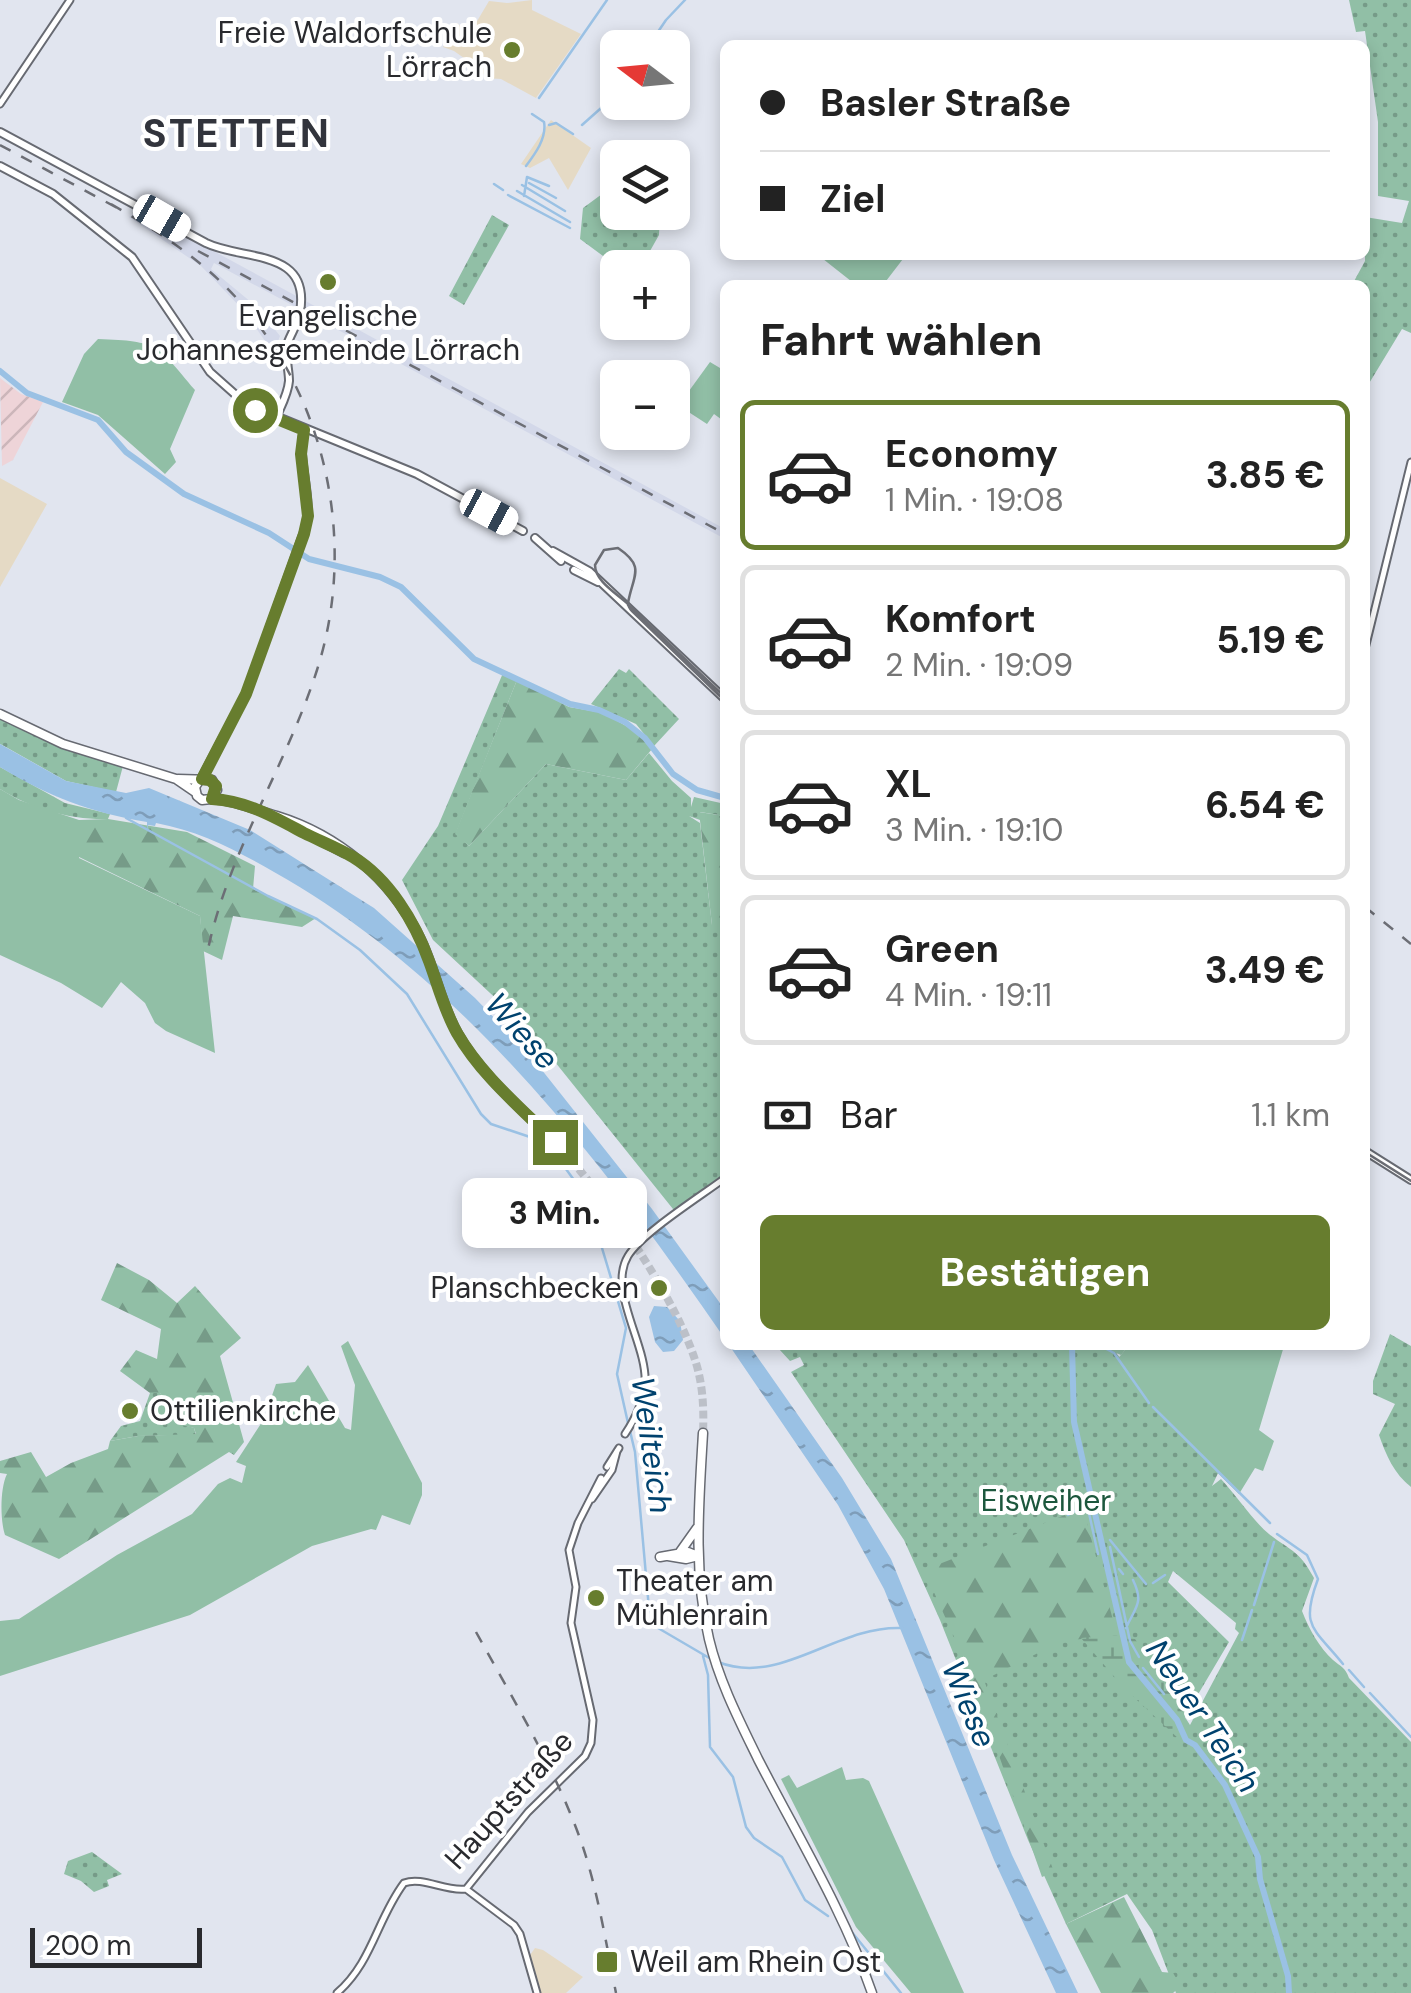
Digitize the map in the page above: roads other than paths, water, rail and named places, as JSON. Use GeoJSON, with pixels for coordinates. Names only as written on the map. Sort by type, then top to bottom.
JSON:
{"type":"FeatureCollection","features":[{"type":"Feature","properties":{"kind":"main road"},"geometry":{"type":"LineString","coordinates":[[0,132],[218,249],[258,255],[292,273],[299,286],[300,313],[287,346],[288,386],[276,418]]}},
{"type":"Feature","properties":{"kind":"main road"},"geometry":{"type":"LineString","coordinates":[[0,166],[53,194],[132,257],[217,380],[246,404],[416,474],[523,531]]}},
{"type":"Feature","properties":{"kind":"main road"},"geometry":{"type":"LineString","coordinates":[[194,792],[246,694],[299,546],[308,516],[301,454],[304,430]]}},
{"type":"Feature","properties":{"kind":"main road"},"geometry":{"type":"LineString","coordinates":[[536,538],[562,559],[590,571],[720,694]]}},
{"type":"Feature","properties":{"kind":"main road"},"geometry":{"type":"LineString","coordinates":[[574,570],[599,582]]}},
{"type":"Feature","properties":{"kind":"main road"},"geometry":{"type":"LineString","coordinates":[[0,714],[63,744],[176,779],[215,785],[235,802]]}},
{"type":"Feature","properties":{"kind":"main road"},"geometry":{"type":"LineString","coordinates":[[212,799],[213,762]]}},
{"type":"Feature","properties":{"kind":"main road"},"geometry":{"type":"LineString","coordinates":[[176,779],[200,800],[235,802],[308,831],[353,857],[376,876],[408,917],[458,1033],[484,1070],[555,1142]]}},
{"type":"Feature","properties":{"kind":"main road"},"geometry":{"type":"LineString","coordinates":[[1370,1154],[1411,1180]]}},
{"type":"Feature","properties":{"kind":"main road"},"geometry":{"type":"LineString","coordinates":[[703,1433],[698,1556],[715,1660],[736,1714],[872,1993]]}},
{"type":"Feature","properties":{"kind":"main road"},"geometry":{"type":"LineString","coordinates":[[680,1556],[697,1528]]}},
{"type":"Feature","properties":{"kind":"main road"},"geometry":{"type":"LineString","coordinates":[[663,1556],[698,1556]]}},
{"type":"Feature","properties":{"kind":"main road"},"geometry":{"type":"LineString","coordinates":[[680,1556],[700,1578]]}},
{"type":"Feature","properties":{"kind":"street"},"geometry":{"type":"LineString","coordinates":[[0,104],[70,0]]}},
{"type":"Feature","properties":{"kind":"street"},"geometry":{"type":"LineString","coordinates":[[1370,630],[1411,462]]}},
{"type":"Feature","properties":{"kind":"street"},"geometry":{"type":"LineString","coordinates":[[628,1429],[641,1403],[645,1379],[622,1276],[629,1255],[720,1182]]}},
{"type":"Feature","properties":{"kind":"street","name":"Hauptstraße"},"geometry":{"type":"LineString","coordinates":[[590,1501],[612,1470],[618,1450],[607,1467]]}},
{"type":"Feature","properties":{"kind":"street","name":"Hauptstraße"},"geometry":{"type":"LineString","coordinates":[[337,1993],[367,1960],[392,1902],[406,1881],[466,1889],[528,1812],[585,1756],[591,1743],[593,1720],[571,1623],[576,1587],[569,1556],[574,1533],[600,1478]]}},
{"type":"Feature","properties":{"kind":"street"},"geometry":{"type":"LineString","coordinates":[[466,1889],[514,1925],[537,1993]]}},
{"type":"Feature","properties":{"kind":"water","name":"Wiese"},"geometry":{"type":"Polygon","coordinates":[[[0,744],[66,781],[126,793],[149,788],[250,830],[374,908],[475,998],[530,1055],[652,1209],[720,1303],[720,1332],[579,1142],[468,1020],[407,965],[343,916],[231,849],[156,823],[148,825],[147,832],[147,822],[107,814],[53,795],[0,767],[0,744]]]}},
{"type":"Feature","properties":{"kind":"water"},"geometry":{"type":"Polygon","coordinates":[[[654,1306],[667,1307],[680,1321],[683,1340],[674,1351],[663,1352],[655,1342],[649,1317],[654,1306]]]}},
{"type":"Feature","properties":{"kind":"water","name":"Wiese"},"geometry":{"type":"Polygon","coordinates":[[[732,1350],[752,1350],[842,1478],[891,1559],[1012,1855],[1078,1993],[1056,1993],[994,1860],[884,1589],[838,1505],[732,1350]]]}},
{"type":"Feature","properties":{"kind":"waterway"},"geometry":{"type":"LineString","coordinates":[[539,98],[607,0]]}},
{"type":"Feature","properties":{"kind":"waterway"},"geometry":{"type":"LineString","coordinates":[[659,30],[685,0]]}},
{"type":"Feature","properties":{"kind":"waterway"},"geometry":{"type":"LineString","coordinates":[[582,125],[600,109]]}},
{"type":"Feature","properties":{"kind":"waterway"},"geometry":{"type":"LineString","coordinates":[[526,166],[544,134],[544,122],[532,114]]}},
{"type":"Feature","properties":{"kind":"waterway"},"geometry":{"type":"LineString","coordinates":[[549,125],[556,123],[573,134]]}},
{"type":"Feature","properties":{"kind":"waterway"},"geometry":{"type":"LineString","coordinates":[[524,196],[527,177],[549,186]]}},
{"type":"Feature","properties":{"kind":"waterway"},"geometry":{"type":"LineString","coordinates":[[529,183],[556,198]]}},
{"type":"Feature","properties":{"kind":"waterway"},"geometry":{"type":"LineString","coordinates":[[494,184],[503,190]]}},
{"type":"Feature","properties":{"kind":"waterway"},"geometry":{"type":"LineString","coordinates":[[522,185],[565,211]]}},
{"type":"Feature","properties":{"kind":"waterway"},"geometry":{"type":"LineString","coordinates":[[517,191],[570,222]]}},
{"type":"Feature","properties":{"kind":"waterway"},"geometry":{"type":"LineString","coordinates":[[508,195],[570,228]]}},
{"type":"Feature","properties":{"kind":"waterway"},"geometry":{"type":"LineString","coordinates":[[0,371],[27,393],[98,420],[126,452],[184,494],[269,533],[309,559],[380,577],[401,587],[474,659],[570,704],[599,710],[625,722],[645,738],[673,774],[697,790],[720,797]]}},
{"type":"Feature","properties":{"kind":"waterway","name":"Weilteich"},"geometry":{"type":"LineString","coordinates":[[126,818],[317,919],[360,950],[407,994],[481,1114],[491,1124],[530,1137],[558,1158],[587,1198],[626,1328],[617,1374],[628,1423]]}},
{"type":"Feature","properties":{"kind":"waterway","name":"Neuer Teich"},"geometry":{"type":"LineString","coordinates":[[1072,1350],[1074,1422],[1129,1662],[1177,1720],[1186,1740],[1195,1745],[1225,1785],[1258,1857],[1289,1993]]}},
{"type":"Feature","properties":{"kind":"waterway"},"geometry":{"type":"LineString","coordinates":[[1108,1350],[1149,1403]]}},
{"type":"Feature","properties":{"kind":"waterway"},"geometry":{"type":"LineString","coordinates":[[1153,1407],[1270,1523]]}},
{"type":"Feature","properties":{"kind":"waterway","name":"Weilteich"},"geometry":{"type":"LineString","coordinates":[[630,1431],[649,1609],[658,1628],[711,1659]]}},
{"type":"Feature","properties":{"kind":"waterway"},"geometry":{"type":"LineString","coordinates":[[1087,1504],[1098,1554]]}},
{"type":"Feature","properties":{"kind":"waterway"},"geometry":{"type":"LineString","coordinates":[[1068,1515],[1087,1504]]}},
{"type":"Feature","properties":{"kind":"waterway"},"geometry":{"type":"LineString","coordinates":[[1277,1534],[1307,1555],[1318,1579],[1310,1607],[1312,1626],[1343,1664]]}},
{"type":"Feature","properties":{"kind":"waterway"},"geometry":{"type":"LineString","coordinates":[[1110,1540],[1146,1584]]}},
{"type":"Feature","properties":{"kind":"waterway"},"geometry":{"type":"LineString","coordinates":[[1254,1605],[1274,1542]]}},
{"type":"Feature","properties":{"kind":"waterway"},"geometry":{"type":"LineString","coordinates":[[1110,1547],[1130,1641],[1139,1657]]}},
{"type":"Feature","properties":{"kind":"waterway"},"geometry":{"type":"LineString","coordinates":[[1119,1569],[1123,1574]]}},
{"type":"Feature","properties":{"kind":"waterway"},"geometry":{"type":"LineString","coordinates":[[1153,1583],[1165,1575]]}},
{"type":"Feature","properties":{"kind":"waterway"},"geometry":{"type":"LineString","coordinates":[[1126,1628],[1138,1599],[1133,1580]]}},
{"type":"Feature","properties":{"kind":"waterway"},"geometry":{"type":"LineString","coordinates":[[1242,1640],[1252,1610]]}},
{"type":"Feature","properties":{"kind":"waterway","name":"Weilteich"},"geometry":{"type":"LineString","coordinates":[[718,1662],[741,1668],[764,1667],[854,1636],[902,1628]]}},
{"type":"Feature","properties":{"kind":"waterway"},"geometry":{"type":"LineString","coordinates":[[703,1656],[708,1675],[710,1747],[733,1777],[746,1827],[754,1838],[782,1857],[805,1900],[828,1916]]}},
{"type":"Feature","properties":{"kind":"waterway"},"geometry":{"type":"LineString","coordinates":[[1143,1668],[1164,1694]]}},
{"type":"Feature","properties":{"kind":"waterway"},"geometry":{"type":"LineString","coordinates":[[1349,1670],[1364,1687]]}},
{"type":"Feature","properties":{"kind":"waterway"},"geometry":{"type":"LineString","coordinates":[[1370,1693],[1411,1737]]}},
{"type":"Feature","properties":{"kind":"waterway"},"geometry":{"type":"LineString","coordinates":[[851,1931],[901,1993]]}},
{"type":"Feature","properties":{"kind":"tunnel"},"geometry":{"type":"LineString","coordinates":[[555,1142],[616,1217],[672,1307],[698,1372],[703,1433]]}},
{"type":"Feature","properties":{"kind":"tram line"},"geometry":{"type":"LineString","coordinates":[[618,548],[635,566],[628,604],[596,571],[595,565],[604,550],[618,548]]}},
{"type":"Feature","properties":{"kind":"tram line"},"geometry":{"type":"LineString","coordinates":[[628,605],[720,692]]}},
{"type":"Feature","properties":{"kind":"tram line"},"geometry":{"type":"LineString","coordinates":[[628,605],[720,696]]}},
{"type":"Feature","properties":{"kind":"tram line"},"geometry":{"type":"LineString","coordinates":[[1370,1155],[1411,1181]]}},
{"type":"Feature","properties":{"kind":"railway"},"geometry":{"type":"LineString","coordinates":[[0,145],[123,211]]}},
{"type":"Feature","properties":{"kind":"railway"},"geometry":{"type":"LineString","coordinates":[[111,204],[196,260],[257,323],[286,366],[308,414],[324,463],[332,515],[334,567],[329,619],[317,670],[228,881],[207,954]]}},
{"type":"Feature","properties":{"kind":"railway"},"geometry":{"type":"LineString","coordinates":[[198,251],[720,531]]}},
{"type":"Feature","properties":{"kind":"railway"},"geometry":{"type":"LineString","coordinates":[[1370,911],[1411,944]]}},
{"type":"Feature","properties":{"kind":"railway"},"geometry":{"type":"LineString","coordinates":[[476,1632],[534,1736],[572,1816],[593,1880],[616,1993]]}},
{"type":"Feature","properties":{"kind":"place","name":"Freie Waldorfschule Lörrach"},"geometry":{"type":"Point","coordinates":[512,50]}},
{"type":"Feature","properties":{"kind":"place","name":"Evangelische Johannesgemeinde Lörrach"},"geometry":{"type":"Point","coordinates":[328,282]}},
{"type":"Feature","properties":{"kind":"place","name":"Planschbecken"},"geometry":{"type":"Point","coordinates":[659,1288]}},
{"type":"Feature","properties":{"kind":"place","name":"Ottilienkirche"},"geometry":{"type":"Point","coordinates":[130,1411]}},
{"type":"Feature","properties":{"kind":"place","name":"Theater am Mühlenrain"},"geometry":{"type":"Point","coordinates":[596,1598]}},
{"type":"Feature","properties":{"kind":"place","name":"Weil am Rhein Ost"},"geometry":{"type":"Point","coordinates":[607,1962]}},
{"type":"Feature","properties":{"kind":"district","name":"STETTEN"},"geometry":{"type":"Point","coordinates":[237,133]}},
{"type":"Feature","properties":{"kind":"park label","name":"Eisweiher"},"geometry":{"type":"Point","coordinates":[1046,1501]}}]}
